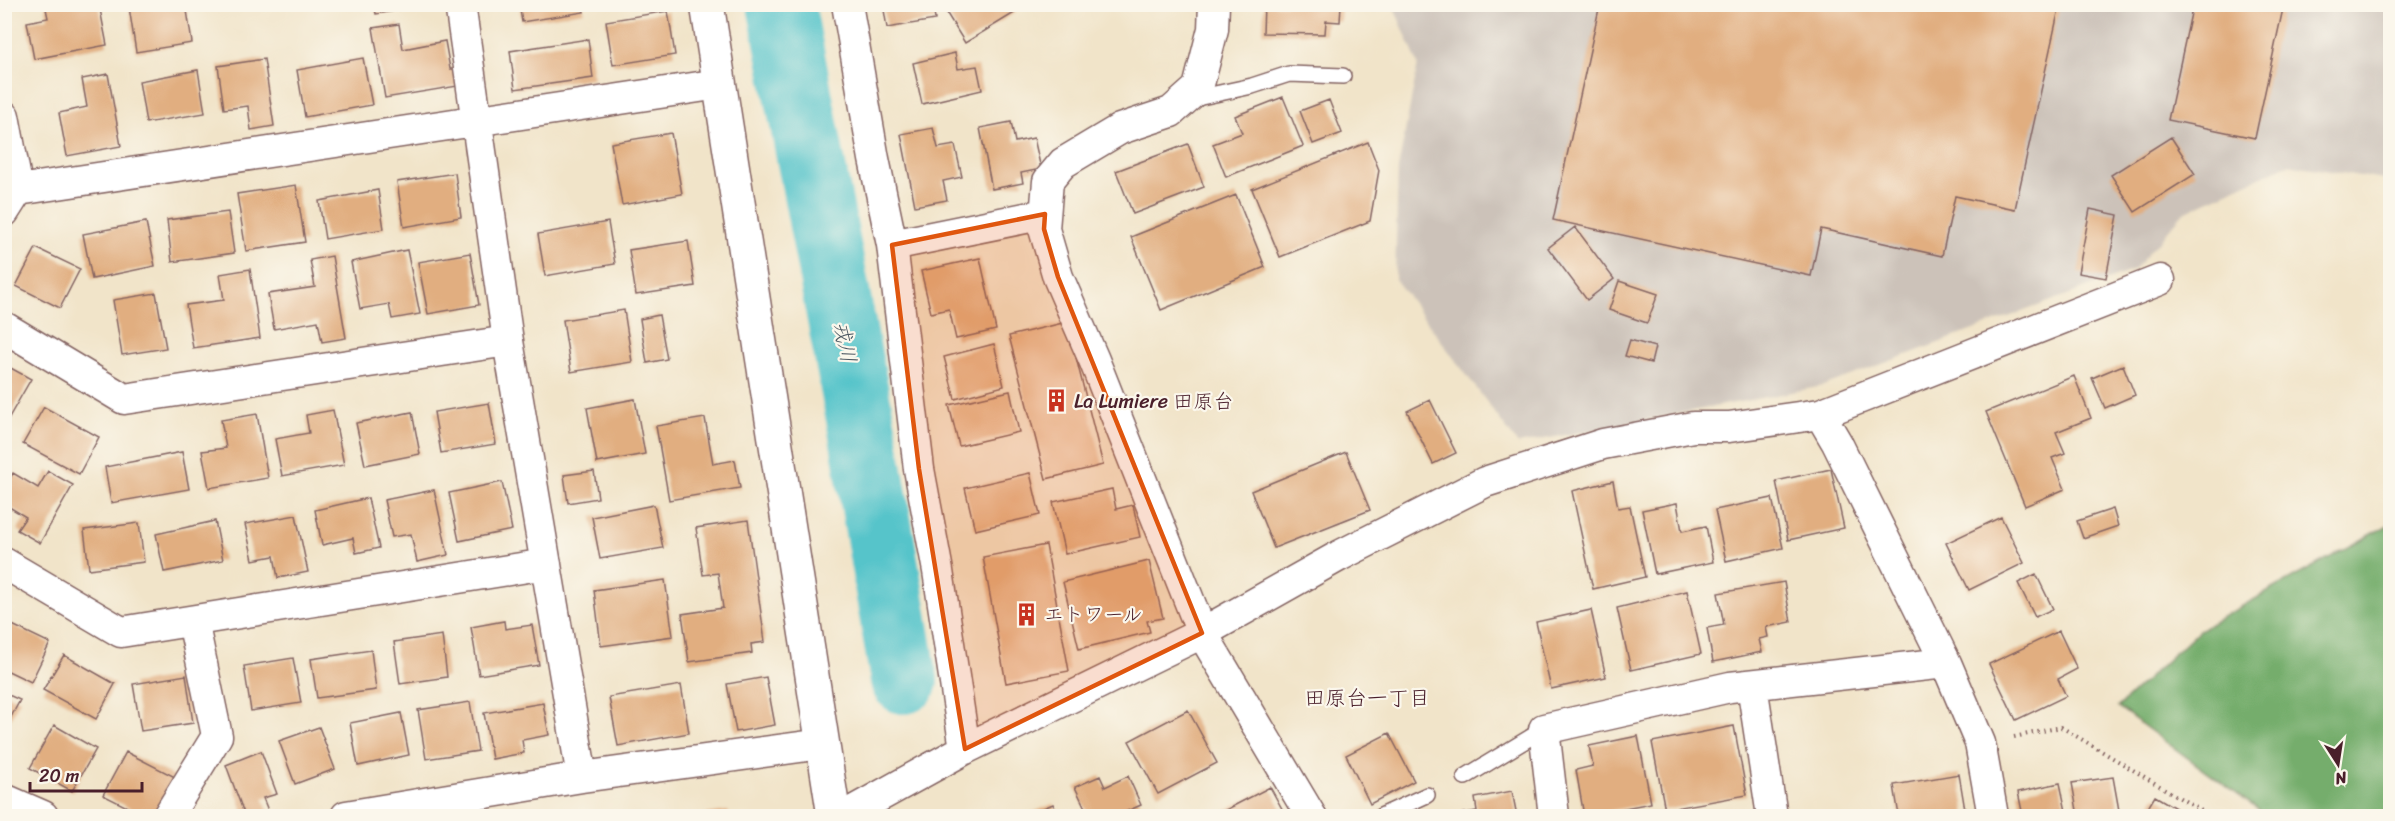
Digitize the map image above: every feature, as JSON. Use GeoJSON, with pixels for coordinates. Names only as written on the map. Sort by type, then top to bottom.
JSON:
{"type":"FeatureCollection","features":[{"type":"Feature","properties":{"kind":"street"},"geometry":{"type":"LineString","coordinates":[[460,4],[508,341],[582,777]]}},
{"type":"Feature","properties":{"kind":"street"},"geometry":{"type":"LineString","coordinates":[[706,4],[834,816]]}},
{"type":"Feature","properties":{"kind":"street"},"geometry":{"type":"LineString","coordinates":[[847,4],[874,159],[892,245],[919,469],[938,571],[965,749]]}},
{"type":"Feature","properties":{"kind":"street"},"geometry":{"type":"LineString","coordinates":[[1214,4],[1213,29],[1198,88],[1171,112],[1120,129],[1063,164],[1048,181],[1044,229],[1058,277],[1094,360],[1202,633],[1311,816]]}},
{"type":"Feature","properties":{"kind":"street"},"geometry":{"type":"LineString","coordinates":[[4,116],[11,201],[476,120],[719,84]]}},
{"type":"Feature","properties":{"kind":"street"},"geometry":{"type":"LineString","coordinates":[[892,245],[1045,214]]}},
{"type":"Feature","properties":{"kind":"street"},"geometry":{"type":"LineString","coordinates":[[844,816],[965,749],[1202,633],[1339,556],[1485,482],[1603,444],[1693,427],[1729,427],[1820,414],[2160,280]]}},
{"type":"Feature","properties":{"kind":"street"},"geometry":{"type":"LineString","coordinates":[[4,327],[124,399],[508,341]]}},
{"type":"Feature","properties":{"kind":"street"},"geometry":{"type":"LineString","coordinates":[[1820,414],[1837,443],[1946,663],[1980,743],[1993,816]]}},
{"type":"Feature","properties":{"kind":"street"},"geometry":{"type":"LineString","coordinates":[[4,564],[121,632],[546,564]]}},
{"type":"Feature","properties":{"kind":"street"},"geometry":{"type":"LineString","coordinates":[[168,816],[217,736],[193,621]]}},
{"type":"Feature","properties":{"kind":"street"},"geometry":{"type":"LineString","coordinates":[[1554,816],[1544,729],[1730,687],[1946,663]]}},
{"type":"Feature","properties":{"kind":"street"},"geometry":{"type":"LineString","coordinates":[[1752,685],[1772,816]]}},
{"type":"Feature","properties":{"kind":"street"},"geometry":{"type":"LineString","coordinates":[[346,816],[582,777],[822,744]]}},
{"type":"Feature","properties":{"kind":"street"},"geometry":{"type":"LineString","coordinates":[[4,799],[43,816]]}},
{"type":"Feature","properties":{"kind":"lane"},"geometry":{"type":"LineString","coordinates":[[1183,101],[1252,86],[1289,74],[1343,76]]}},
{"type":"Feature","properties":{"kind":"lane"},"geometry":{"type":"LineString","coordinates":[[1465,777],[1544,729]]}},
{"type":"Feature","properties":{"kind":"lane"},"geometry":{"type":"LineString","coordinates":[[1381,816],[1427,795]]}},
{"type":"Feature","properties":{"kind":"path"},"geometry":{"type":"LineString","coordinates":[[1980,743],[2061,728],[2210,816]]}},
{"type":"Feature","properties":{"kind":"highlighted area"},"geometry":{"type":"Polygon","coordinates":[[[1045,214],[1044,229],[1058,277],[1202,633],[965,749],[919,469],[892,245],[1045,214]]]}},
{"type":"Feature","properties":{"kind":"shaded area"},"geometry":{"type":"Polygon","coordinates":[[[1393,5],[2390,5],[2390,181],[2288,164],[2184,212],[2134,270],[1823,386],[1518,444],[1395,279],[1398,169],[1418,64],[1393,5]]]}},
{"type":"Feature","properties":{"kind":"green space"},"geometry":{"type":"Polygon","coordinates":[[[2390,524],[2390,816],[2267,816],[2118,707],[2199,630],[2390,524]]]}},
{"type":"Feature","properties":{"kind":"building"},"geometry":{"type":"Polygon","coordinates":[[[45,4],[99,4],[107,45],[34,59],[27,22],[48,18],[45,4]]]}},
{"type":"Feature","properties":{"kind":"building"},"geometry":{"type":"Polygon","coordinates":[[[143,4],[186,4],[192,43],[136,52],[129,7],[143,4]]]}},
{"type":"Feature","properties":{"kind":"building"},"geometry":{"type":"Polygon","coordinates":[[[519,4],[582,4],[584,12],[522,22],[519,4]]]}},
{"type":"Feature","properties":{"kind":"building"},"geometry":{"type":"Polygon","coordinates":[[[883,4],[933,4],[935,20],[887,28],[883,4]]]}},
{"type":"Feature","properties":{"kind":"building"},"geometry":{"type":"Polygon","coordinates":[[[941,4],[1011,4],[1016,12],[965,43],[941,4]]]}},
{"type":"Feature","properties":{"kind":"building"},"geometry":{"type":"Polygon","coordinates":[[[1600,4],[2060,4],[2015,209],[1955,196],[1942,256],[1821,229],[1811,276],[1553,220],[1600,4]]]}},
{"type":"Feature","properties":{"kind":"building"},"geometry":{"type":"Polygon","coordinates":[[[2193,4],[2284,4],[2255,138],[2168,120],[2193,4]]]}},
{"type":"Feature","properties":{"kind":"building"},"geometry":{"type":"Polygon","coordinates":[[[374,5],[415,5],[416,8],[376,14],[374,5]]]}},
{"type":"Feature","properties":{"kind":"building"},"geometry":{"type":"Polygon","coordinates":[[[1264,5],[1341,5],[1340,22],[1326,21],[1325,34],[1263,33],[1264,5]]]}},
{"type":"Feature","properties":{"kind":"building"},"geometry":{"type":"Polygon","coordinates":[[[668,11],[675,55],[613,65],[606,21],[668,11]]]}},
{"type":"Feature","properties":{"kind":"building"},"geometry":{"type":"Polygon","coordinates":[[[399,24],[403,49],[445,41],[450,69],[456,69],[458,86],[385,98],[373,28],[399,24]]]}},
{"type":"Feature","properties":{"kind":"building"},"geometry":{"type":"Polygon","coordinates":[[[588,39],[593,78],[515,89],[510,51],[588,39]]]}},
{"type":"Feature","properties":{"kind":"building"},"geometry":{"type":"Polygon","coordinates":[[[955,53],[958,69],[977,66],[982,90],[922,104],[913,63],[955,53]]]}},
{"type":"Feature","properties":{"kind":"building"},"geometry":{"type":"Polygon","coordinates":[[[363,58],[372,105],[305,117],[297,70],[363,58]]]}},
{"type":"Feature","properties":{"kind":"building"},"geometry":{"type":"Polygon","coordinates":[[[264,59],[274,126],[251,130],[248,106],[224,109],[218,66],[264,59]]]}},
{"type":"Feature","properties":{"kind":"building"},"geometry":{"type":"Polygon","coordinates":[[[198,70],[205,113],[146,123],[139,81],[198,70]]]}},
{"type":"Feature","properties":{"kind":"building"},"geometry":{"type":"Polygon","coordinates":[[[108,74],[121,146],[67,156],[59,113],[87,107],[82,79],[108,74]]]}},
{"type":"Feature","properties":{"kind":"building"},"geometry":{"type":"Polygon","coordinates":[[[1283,97],[1303,146],[1226,177],[1213,144],[1242,133],[1235,116],[1283,97]]]}},
{"type":"Feature","properties":{"kind":"building"},"geometry":{"type":"Polygon","coordinates":[[[1329,100],[1342,133],[1313,144],[1300,111],[1329,100]]]}},
{"type":"Feature","properties":{"kind":"building"},"geometry":{"type":"Polygon","coordinates":[[[1011,122],[1015,142],[1034,138],[1041,169],[1021,173],[1023,183],[992,189],[980,128],[1011,122]]]}},
{"type":"Feature","properties":{"kind":"building"},"geometry":{"type":"Polygon","coordinates":[[[933,128],[938,148],[955,145],[962,177],[943,181],[947,200],[915,206],[901,134],[933,128]]]}},
{"type":"Feature","properties":{"kind":"building"},"geometry":{"type":"Polygon","coordinates":[[[671,133],[682,194],[622,205],[611,143],[671,133]]]}},
{"type":"Feature","properties":{"kind":"building"},"geometry":{"type":"Polygon","coordinates":[[[2171,137],[2195,174],[2135,212],[2111,175],[2171,137]]]}},
{"type":"Feature","properties":{"kind":"building"},"geometry":{"type":"Polygon","coordinates":[[[1368,142],[1379,170],[1370,221],[1280,257],[1252,189],[1368,142]]]}},
{"type":"Feature","properties":{"kind":"building"},"geometry":{"type":"Polygon","coordinates":[[[1188,144],[1204,187],[1133,214],[1116,171],[1188,144]]]}},
{"type":"Feature","properties":{"kind":"building"},"geometry":{"type":"Polygon","coordinates":[[[455,173],[461,217],[404,227],[397,182],[455,173]]]}},
{"type":"Feature","properties":{"kind":"building"},"geometry":{"type":"Polygon","coordinates":[[[296,185],[305,242],[246,251],[237,194],[296,185]]]}},
{"type":"Feature","properties":{"kind":"building"},"geometry":{"type":"Polygon","coordinates":[[[378,190],[384,229],[325,239],[319,201],[378,190]]]}},
{"type":"Feature","properties":{"kind":"building"},"geometry":{"type":"Polygon","coordinates":[[[1236,195],[1265,267],[1161,310],[1131,237],[1236,195]]]}},
{"type":"Feature","properties":{"kind":"building"},"geometry":{"type":"Polygon","coordinates":[[[2090,209],[2118,215],[2106,278],[2078,273],[2090,209]]]}},
{"type":"Feature","properties":{"kind":"building"},"geometry":{"type":"Polygon","coordinates":[[[228,212],[234,253],[172,262],[167,220],[228,212]]]}},
{"type":"Feature","properties":{"kind":"building"},"geometry":{"type":"Polygon","coordinates":[[[146,222],[155,266],[92,279],[83,234],[146,222]]]}},
{"type":"Feature","properties":{"kind":"building"},"geometry":{"type":"Polygon","coordinates":[[[608,222],[615,264],[545,276],[538,234],[608,222]]]}},
{"type":"Feature","properties":{"kind":"building"},"geometry":{"type":"Polygon","coordinates":[[[1575,227],[1614,279],[1587,300],[1548,248],[1575,227]]]}},
{"type":"Feature","properties":{"kind":"building"},"geometry":{"type":"Polygon","coordinates":[[[688,241],[695,286],[636,295],[629,250],[688,241]]]}},
{"type":"Feature","properties":{"kind":"building"},"geometry":{"type":"Polygon","coordinates":[[[36,248],[80,269],[60,308],[16,286],[36,248]]]}},
{"type":"Feature","properties":{"kind":"building"},"geometry":{"type":"Polygon","coordinates":[[[407,250],[420,314],[392,319],[389,304],[360,309],[351,262],[407,250]]]}},
{"type":"Feature","properties":{"kind":"building"},"geometry":{"type":"Polygon","coordinates":[[[470,253],[479,305],[428,314],[418,262],[470,253]]]}},
{"type":"Feature","properties":{"kind":"building"},"geometry":{"type":"Polygon","coordinates":[[[332,256],[346,338],[322,342],[318,321],[274,329],[268,294],[315,287],[310,260],[332,256]]]}},
{"type":"Feature","properties":{"kind":"building"},"geometry":{"type":"Polygon","coordinates":[[[980,258],[996,330],[956,339],[949,309],[931,313],[921,271],[980,258]]]}},
{"type":"Feature","properties":{"kind":"building"},"geometry":{"type":"Polygon","coordinates":[[[250,269],[260,338],[193,348],[186,305],[224,300],[220,274],[250,269]]]}},
{"type":"Feature","properties":{"kind":"building"},"geometry":{"type":"Polygon","coordinates":[[[1619,281],[1658,294],[1647,323],[1609,310],[1619,281]]]}},
{"type":"Feature","properties":{"kind":"building"},"geometry":{"type":"Polygon","coordinates":[[[156,293],[166,348],[122,355],[113,300],[156,293]]]}},
{"type":"Feature","properties":{"kind":"building"},"geometry":{"type":"Polygon","coordinates":[[[624,310],[632,362],[571,372],[563,320],[624,310]]]}},
{"type":"Feature","properties":{"kind":"building"},"geometry":{"type":"Polygon","coordinates":[[[659,315],[667,359],[647,363],[640,319],[659,315]]]}},
{"type":"Feature","properties":{"kind":"building","name":"La Lumiere 田原台"},"geometry":{"type":"Polygon","coordinates":[[[1067,322],[1103,465],[1046,479],[1009,336],[1067,322]]]}},
{"type":"Feature","properties":{"kind":"building"},"geometry":{"type":"Polygon","coordinates":[[[1630,340],[1655,347],[1651,363],[1625,356],[1630,340]]]}},
{"type":"Feature","properties":{"kind":"building"},"geometry":{"type":"Polygon","coordinates":[[[994,344],[1004,386],[955,399],[944,357],[994,344]]]}},
{"type":"Feature","properties":{"kind":"building"},"geometry":{"type":"Polygon","coordinates":[[[2123,365],[2135,395],[2105,408],[2092,378],[2123,365]]]}},
{"type":"Feature","properties":{"kind":"building"},"geometry":{"type":"Polygon","coordinates":[[[7,366],[31,379],[4,426],[4,371],[7,366]]]}},
{"type":"Feature","properties":{"kind":"building"},"geometry":{"type":"Polygon","coordinates":[[[2074,376],[2091,418],[2056,432],[2065,453],[2052,458],[2065,489],[2025,506],[1986,412],[2074,376]]]}},
{"type":"Feature","properties":{"kind":"building"},"geometry":{"type":"Polygon","coordinates":[[[1010,391],[1019,432],[959,446],[949,405],[1010,391]]]}},
{"type":"Feature","properties":{"kind":"building"},"geometry":{"type":"Polygon","coordinates":[[[635,399],[645,454],[597,463],[587,408],[635,399]]]}},
{"type":"Feature","properties":{"kind":"building"},"geometry":{"type":"Polygon","coordinates":[[[1430,400],[1456,453],[1433,464],[1407,411],[1430,400]]]}},
{"type":"Feature","properties":{"kind":"building"},"geometry":{"type":"Polygon","coordinates":[[[489,403],[496,444],[441,453],[434,412],[489,403]]]}},
{"type":"Feature","properties":{"kind":"building"},"geometry":{"type":"Polygon","coordinates":[[[44,407],[99,437],[79,474],[23,444],[44,407]]]}},
{"type":"Feature","properties":{"kind":"building"},"geometry":{"type":"Polygon","coordinates":[[[333,410],[344,465],[282,476],[275,439],[309,433],[306,415],[333,410]]]}},
{"type":"Feature","properties":{"kind":"building"},"geometry":{"type":"Polygon","coordinates":[[[412,412],[420,454],[365,465],[356,423],[412,412]]]}},
{"type":"Feature","properties":{"kind":"building"},"geometry":{"type":"Polygon","coordinates":[[[257,414],[268,478],[209,488],[202,451],[226,448],[221,420],[257,414]]]}},
{"type":"Feature","properties":{"kind":"building"},"geometry":{"type":"Polygon","coordinates":[[[705,418],[713,464],[735,460],[740,488],[669,500],[656,426],[705,418]]]}},
{"type":"Feature","properties":{"kind":"building"},"geometry":{"type":"Polygon","coordinates":[[[182,452],[189,489],[111,503],[105,467],[182,452]]]}},
{"type":"Feature","properties":{"kind":"building"},"geometry":{"type":"Polygon","coordinates":[[[1346,452],[1370,510],[1274,548],[1251,491],[1346,452]]]}},
{"type":"Feature","properties":{"kind":"building"},"geometry":{"type":"Polygon","coordinates":[[[1831,469],[1844,528],[1788,540],[1776,481],[1831,469]]]}},
{"type":"Feature","properties":{"kind":"building"},"geometry":{"type":"Polygon","coordinates":[[[48,471],[73,485],[40,543],[17,530],[26,517],[4,504],[4,488],[13,473],[38,488],[48,471]]]}},
{"type":"Feature","properties":{"kind":"building"},"geometry":{"type":"Polygon","coordinates":[[[594,471],[598,498],[568,503],[564,475],[594,471]]]}},
{"type":"Feature","properties":{"kind":"building"},"geometry":{"type":"Polygon","coordinates":[[[1030,473],[1040,515],[975,530],[965,488],[1030,473]]]}},
{"type":"Feature","properties":{"kind":"building"},"geometry":{"type":"Polygon","coordinates":[[[1613,481],[1618,508],[1630,506],[1645,577],[1593,589],[1572,491],[1613,481]]]}},
{"type":"Feature","properties":{"kind":"building"},"geometry":{"type":"Polygon","coordinates":[[[502,482],[512,530],[459,541],[449,493],[502,482]]]}},
{"type":"Feature","properties":{"kind":"building"},"geometry":{"type":"Polygon","coordinates":[[[1112,489],[1116,509],[1133,505],[1140,537],[1065,554],[1053,502],[1112,489]]]}},
{"type":"Feature","properties":{"kind":"building"},"geometry":{"type":"Polygon","coordinates":[[[434,490],[448,555],[417,562],[411,534],[392,537],[384,500],[434,490]]]}},
{"type":"Feature","properties":{"kind":"building"},"geometry":{"type":"Polygon","coordinates":[[[368,498],[379,548],[356,553],[353,538],[322,545],[315,510],[368,498]]]}},
{"type":"Feature","properties":{"kind":"building"},"geometry":{"type":"Polygon","coordinates":[[[1772,498],[1783,548],[1726,561],[1715,510],[1772,498]]]}},
{"type":"Feature","properties":{"kind":"building"},"geometry":{"type":"Polygon","coordinates":[[[1677,503],[1682,531],[1706,526],[1713,562],[1655,574],[1642,510],[1677,503]]]}},
{"type":"Feature","properties":{"kind":"building"},"geometry":{"type":"Polygon","coordinates":[[[654,505],[663,548],[600,559],[592,517],[654,505]]]}},
{"type":"Feature","properties":{"kind":"building"},"geometry":{"type":"Polygon","coordinates":[[[2113,509],[2118,526],[2083,538],[2077,521],[2113,509]]]}},
{"type":"Feature","properties":{"kind":"building"},"geometry":{"type":"Polygon","coordinates":[[[296,515],[308,572],[278,578],[274,556],[253,560],[245,524],[296,515]]]}},
{"type":"Feature","properties":{"kind":"building"},"geometry":{"type":"Polygon","coordinates":[[[2001,517],[2024,563],[1969,590],[1946,543],[2001,517]]]}},
{"type":"Feature","properties":{"kind":"building"},"geometry":{"type":"Polygon","coordinates":[[[748,520],[765,642],[751,644],[752,653],[689,662],[682,614],[723,608],[718,573],[703,575],[696,528],[748,520]]]}},
{"type":"Feature","properties":{"kind":"building"},"geometry":{"type":"Polygon","coordinates":[[[215,521],[223,560],[164,572],[156,534],[215,521]]]}},
{"type":"Feature","properties":{"kind":"building"},"geometry":{"type":"Polygon","coordinates":[[[139,523],[144,562],[89,569],[84,530],[139,523]]]}},
{"type":"Feature","properties":{"kind":"building","name":"エトワール"},"geometry":{"type":"Polygon","coordinates":[[[1046,545],[1069,671],[1006,683],[983,557],[1046,545]]]}},
{"type":"Feature","properties":{"kind":"building"},"geometry":{"type":"Polygon","coordinates":[[[1149,561],[1163,618],[1147,621],[1150,632],[1079,649],[1063,582],[1149,561]]]}},
{"type":"Feature","properties":{"kind":"building"},"geometry":{"type":"Polygon","coordinates":[[[2036,574],[2053,609],[2035,617],[2018,583],[2036,574]]]}},
{"type":"Feature","properties":{"kind":"building"},"geometry":{"type":"Polygon","coordinates":[[[665,580],[673,636],[601,646],[594,590],[665,580]]]}},
{"type":"Feature","properties":{"kind":"building"},"geometry":{"type":"Polygon","coordinates":[[[1784,582],[1791,622],[1766,627],[1768,637],[1759,639],[1762,652],[1713,662],[1707,628],[1724,625],[1718,593],[1784,582]]]}},
{"type":"Feature","properties":{"kind":"building"},"geometry":{"type":"Polygon","coordinates":[[[1687,591],[1701,654],[1631,670],[1617,608],[1687,591]]]}},
{"type":"Feature","properties":{"kind":"building"},"geometry":{"type":"Polygon","coordinates":[[[1591,610],[1606,677],[1551,689],[1536,622],[1591,610]]]}},
{"type":"Feature","properties":{"kind":"building"},"geometry":{"type":"Polygon","coordinates":[[[4,621],[50,643],[31,682],[4,669],[4,621]]]}},
{"type":"Feature","properties":{"kind":"building"},"geometry":{"type":"Polygon","coordinates":[[[504,621],[505,629],[532,625],[539,665],[479,675],[471,627],[504,621]]]}},
{"type":"Feature","properties":{"kind":"building"},"geometry":{"type":"Polygon","coordinates":[[[2059,631],[2077,669],[2058,679],[2066,696],[2016,720],[1989,664],[2059,631]]]}},
{"type":"Feature","properties":{"kind":"building"},"geometry":{"type":"Polygon","coordinates":[[[442,635],[447,677],[400,684],[394,642],[442,635]]]}},
{"type":"Feature","properties":{"kind":"building"},"geometry":{"type":"Polygon","coordinates":[[[371,650],[376,690],[317,698],[311,659],[371,650]]]}},
{"type":"Feature","properties":{"kind":"building"},"geometry":{"type":"Polygon","coordinates":[[[64,655],[115,684],[96,719],[43,690],[64,655]]]}},
{"type":"Feature","properties":{"kind":"building"},"geometry":{"type":"Polygon","coordinates":[[[293,658],[301,703],[251,711],[244,666],[293,658]]]}},
{"type":"Feature","properties":{"kind":"building"},"geometry":{"type":"Polygon","coordinates":[[[186,675],[193,723],[141,731],[133,684],[186,675]]]}},
{"type":"Feature","properties":{"kind":"building"},"geometry":{"type":"Polygon","coordinates":[[[766,677],[775,725],[736,732],[727,684],[766,677]]]}},
{"type":"Feature","properties":{"kind":"building"},"geometry":{"type":"Polygon","coordinates":[[[681,685],[689,733],[618,746],[609,697],[681,685]]]}},
{"type":"Feature","properties":{"kind":"building"},"geometry":{"type":"Polygon","coordinates":[[[4,693],[20,700],[4,730],[4,693]]]}},
{"type":"Feature","properties":{"kind":"building"},"geometry":{"type":"Polygon","coordinates":[[[470,702],[478,751],[426,759],[418,710],[470,702]]]}},
{"type":"Feature","properties":{"kind":"building"},"geometry":{"type":"Polygon","coordinates":[[[543,703],[549,735],[522,740],[524,753],[492,759],[484,713],[543,703]]]}},
{"type":"Feature","properties":{"kind":"building"},"geometry":{"type":"Polygon","coordinates":[[[1188,710],[1217,763],[1158,794],[1129,741],[1188,710]]]}},
{"type":"Feature","properties":{"kind":"building"},"geometry":{"type":"Polygon","coordinates":[[[401,713],[409,755],[358,766],[350,723],[401,713]]]}},
{"type":"Feature","properties":{"kind":"building"},"geometry":{"type":"Polygon","coordinates":[[[54,725],[96,749],[72,791],[30,768],[54,725]]]}},
{"type":"Feature","properties":{"kind":"building"},"geometry":{"type":"Polygon","coordinates":[[[1734,726],[1747,795],[1665,810],[1652,742],[1734,726]]]}},
{"type":"Feature","properties":{"kind":"building"},"geometry":{"type":"Polygon","coordinates":[[[319,727],[335,769],[295,784],[279,741],[319,727]]]}},
{"type":"Feature","properties":{"kind":"building"},"geometry":{"type":"Polygon","coordinates":[[[1389,733],[1414,781],[1370,804],[1346,755],[1389,733]]]}},
{"type":"Feature","properties":{"kind":"building"},"geometry":{"type":"Polygon","coordinates":[[[1638,736],[1651,803],[1584,816],[1576,770],[1593,766],[1589,746],[1638,736]]]}},
{"type":"Feature","properties":{"kind":"building"},"geometry":{"type":"Polygon","coordinates":[[[261,751],[277,794],[263,798],[269,813],[260,816],[245,816],[226,765],[261,751]]]}},
{"type":"Feature","properties":{"kind":"building"},"geometry":{"type":"Polygon","coordinates":[[[126,752],[175,777],[154,816],[145,816],[103,795],[126,752]]]}},
{"type":"Feature","properties":{"kind":"building"},"geometry":{"type":"Polygon","coordinates":[[[1959,774],[1966,816],[1899,816],[1894,785],[1959,774]]]}},
{"type":"Feature","properties":{"kind":"building"},"geometry":{"type":"Polygon","coordinates":[[[1100,776],[1105,787],[1128,776],[1141,805],[1116,816],[1089,816],[1075,787],[1100,776]]]}},
{"type":"Feature","properties":{"kind":"building"},"geometry":{"type":"Polygon","coordinates":[[[2113,777],[2120,816],[2078,816],[2072,783],[2113,777]]]}},
{"type":"Feature","properties":{"kind":"building"},"geometry":{"type":"Polygon","coordinates":[[[2060,783],[2067,816],[2023,816],[2018,792],[2060,783]]]}},
{"type":"Feature","properties":{"kind":"building"},"geometry":{"type":"Polygon","coordinates":[[[1270,787],[1286,816],[1214,816],[1270,787]]]}},
{"type":"Feature","properties":{"kind":"building"},"geometry":{"type":"Polygon","coordinates":[[[1512,791],[1517,816],[1449,816],[1477,811],[1475,798],[1512,791]]]}},
{"type":"Feature","properties":{"kind":"building"},"geometry":{"type":"Polygon","coordinates":[[[2155,796],[2189,816],[2143,816],[2155,796]]]}},
{"type":"Feature","properties":{"kind":"building"},"geometry":{"type":"Polygon","coordinates":[[[1053,804],[1059,816],[1025,816],[1053,804]]]}},
{"type":"Feature","properties":{"kind":"building"},"geometry":{"type":"Polygon","coordinates":[[[728,811],[729,816],[701,816],[701,815],[728,811]]]}},
{"type":"Feature","properties":{"kind":"waterway","name":"戎川"},"geometry":{"type":"LineString","coordinates":[[781,4],[862,429],[904,680]]}},
{"type":"Feature","properties":{"kind":"place","name":"La Lumiere 田原台"},"geometry":{"type":"Point","coordinates":[1056,401]}},
{"type":"Feature","properties":{"kind":"place","name":"エトワール"},"geometry":{"type":"Point","coordinates":[1026,614]}},
{"type":"Feature","properties":{"kind":"district","name":"田原台一丁目"},"geometry":{"type":"Point","coordinates":[1367,698]}}]}
